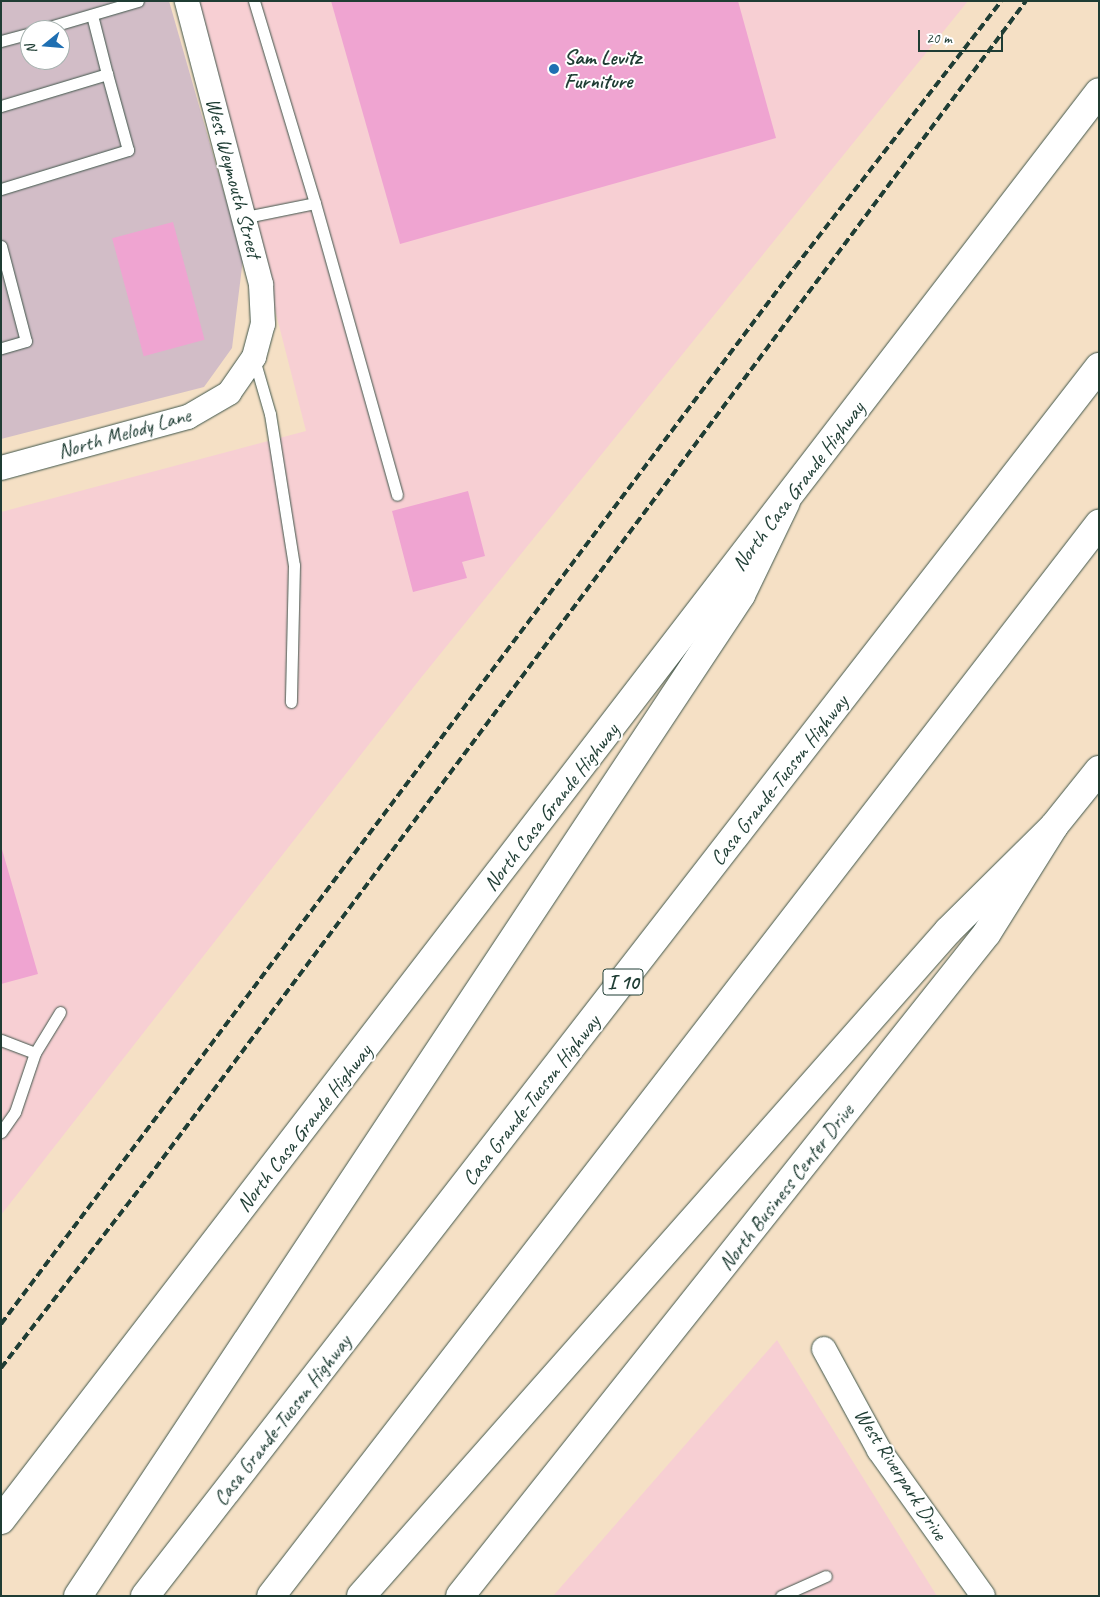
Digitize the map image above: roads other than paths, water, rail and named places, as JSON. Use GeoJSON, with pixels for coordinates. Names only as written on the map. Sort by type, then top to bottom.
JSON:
{"type":"FeatureCollection","features":[{"type":"Feature","properties":{"kind":"main road","name":"North Casa Grande Highway"},"geometry":{"type":"LineString","coordinates":[[1,1520],[786,502],[1099,92]]}},
{"type":"Feature","properties":{"kind":"main road","name":"Casa Grande-Tucson Highway"},"geometry":{"type":"LineString","coordinates":[[146,1596],[1099,367]]}},
{"type":"Feature","properties":{"kind":"main road"},"geometry":{"type":"LineString","coordinates":[[78,1596],[742,595],[786,502]]}},
{"type":"Feature","properties":{"kind":"main road"},"geometry":{"type":"LineString","coordinates":[[271,1596],[1099,524]]}},
{"type":"Feature","properties":{"kind":"main road","name":"North Business Center Drive"},"geometry":{"type":"LineString","coordinates":[[460,1596],[987,932],[1054,826],[1099,770]]}},
{"type":"Feature","properties":{"kind":"main road"},"geometry":{"type":"LineString","coordinates":[[361,1596],[948,931],[1054,826]]}},
{"type":"Feature","properties":{"kind":"street","name":"West Weymouth Street"},"geometry":{"type":"LineString","coordinates":[[187,1],[246,218],[261,284],[262,324],[254,357]]}},
{"type":"Feature","properties":{"kind":"street","name":"North Melody Lane"},"geometry":{"type":"LineString","coordinates":[[1,468],[188,417],[229,393],[254,357]]}},
{"type":"Feature","properties":{"kind":"street","name":"West Riverpark Drive"},"geometry":{"type":"LineString","coordinates":[[824,1349],[879,1450],[983,1596]]}},
{"type":"Feature","properties":{"kind":"lane"},"geometry":{"type":"LineString","coordinates":[[70,21],[138,1]]}},
{"type":"Feature","properties":{"kind":"lane"},"geometry":{"type":"LineString","coordinates":[[254,1],[315,203],[397,495]]}},
{"type":"Feature","properties":{"kind":"lane"},"geometry":{"type":"LineString","coordinates":[[1,189],[128,150],[106,74],[92,15]]}},
{"type":"Feature","properties":{"kind":"lane"},"geometry":{"type":"LineString","coordinates":[[1,41],[20,36]]}},
{"type":"Feature","properties":{"kind":"lane"},"geometry":{"type":"LineString","coordinates":[[1,106],[106,74]]}},
{"type":"Feature","properties":{"kind":"lane"},"geometry":{"type":"LineString","coordinates":[[246,218],[315,203]]}},
{"type":"Feature","properties":{"kind":"lane"},"geometry":{"type":"LineString","coordinates":[[1,246],[26,341],[1,348]]}},
{"type":"Feature","properties":{"kind":"lane"},"geometry":{"type":"LineString","coordinates":[[254,357],[270,414],[294,565],[291,702]]}},
{"type":"Feature","properties":{"kind":"lane"},"geometry":{"type":"LineString","coordinates":[[1,1132],[15,1112],[34,1053],[60,1012]]}},
{"type":"Feature","properties":{"kind":"lane"},"geometry":{"type":"LineString","coordinates":[[1,1040],[34,1053]]}},
{"type":"Feature","properties":{"kind":"lane"},"geometry":{"type":"LineString","coordinates":[[781,1596],[826,1576]]}},
{"type":"Feature","properties":{"kind":"railway"},"geometry":{"type":"LineString","coordinates":[[1,1324],[795,267],[1001,1]]}},
{"type":"Feature","properties":{"kind":"railway"},"geometry":{"type":"LineString","coordinates":[[1,1368],[148,1178],[1026,1]]}},
{"type":"Feature","properties":{"kind":"place","name":"Sam Levitz Furniture"},"geometry":{"type":"Point","coordinates":[554,69]}}]}
